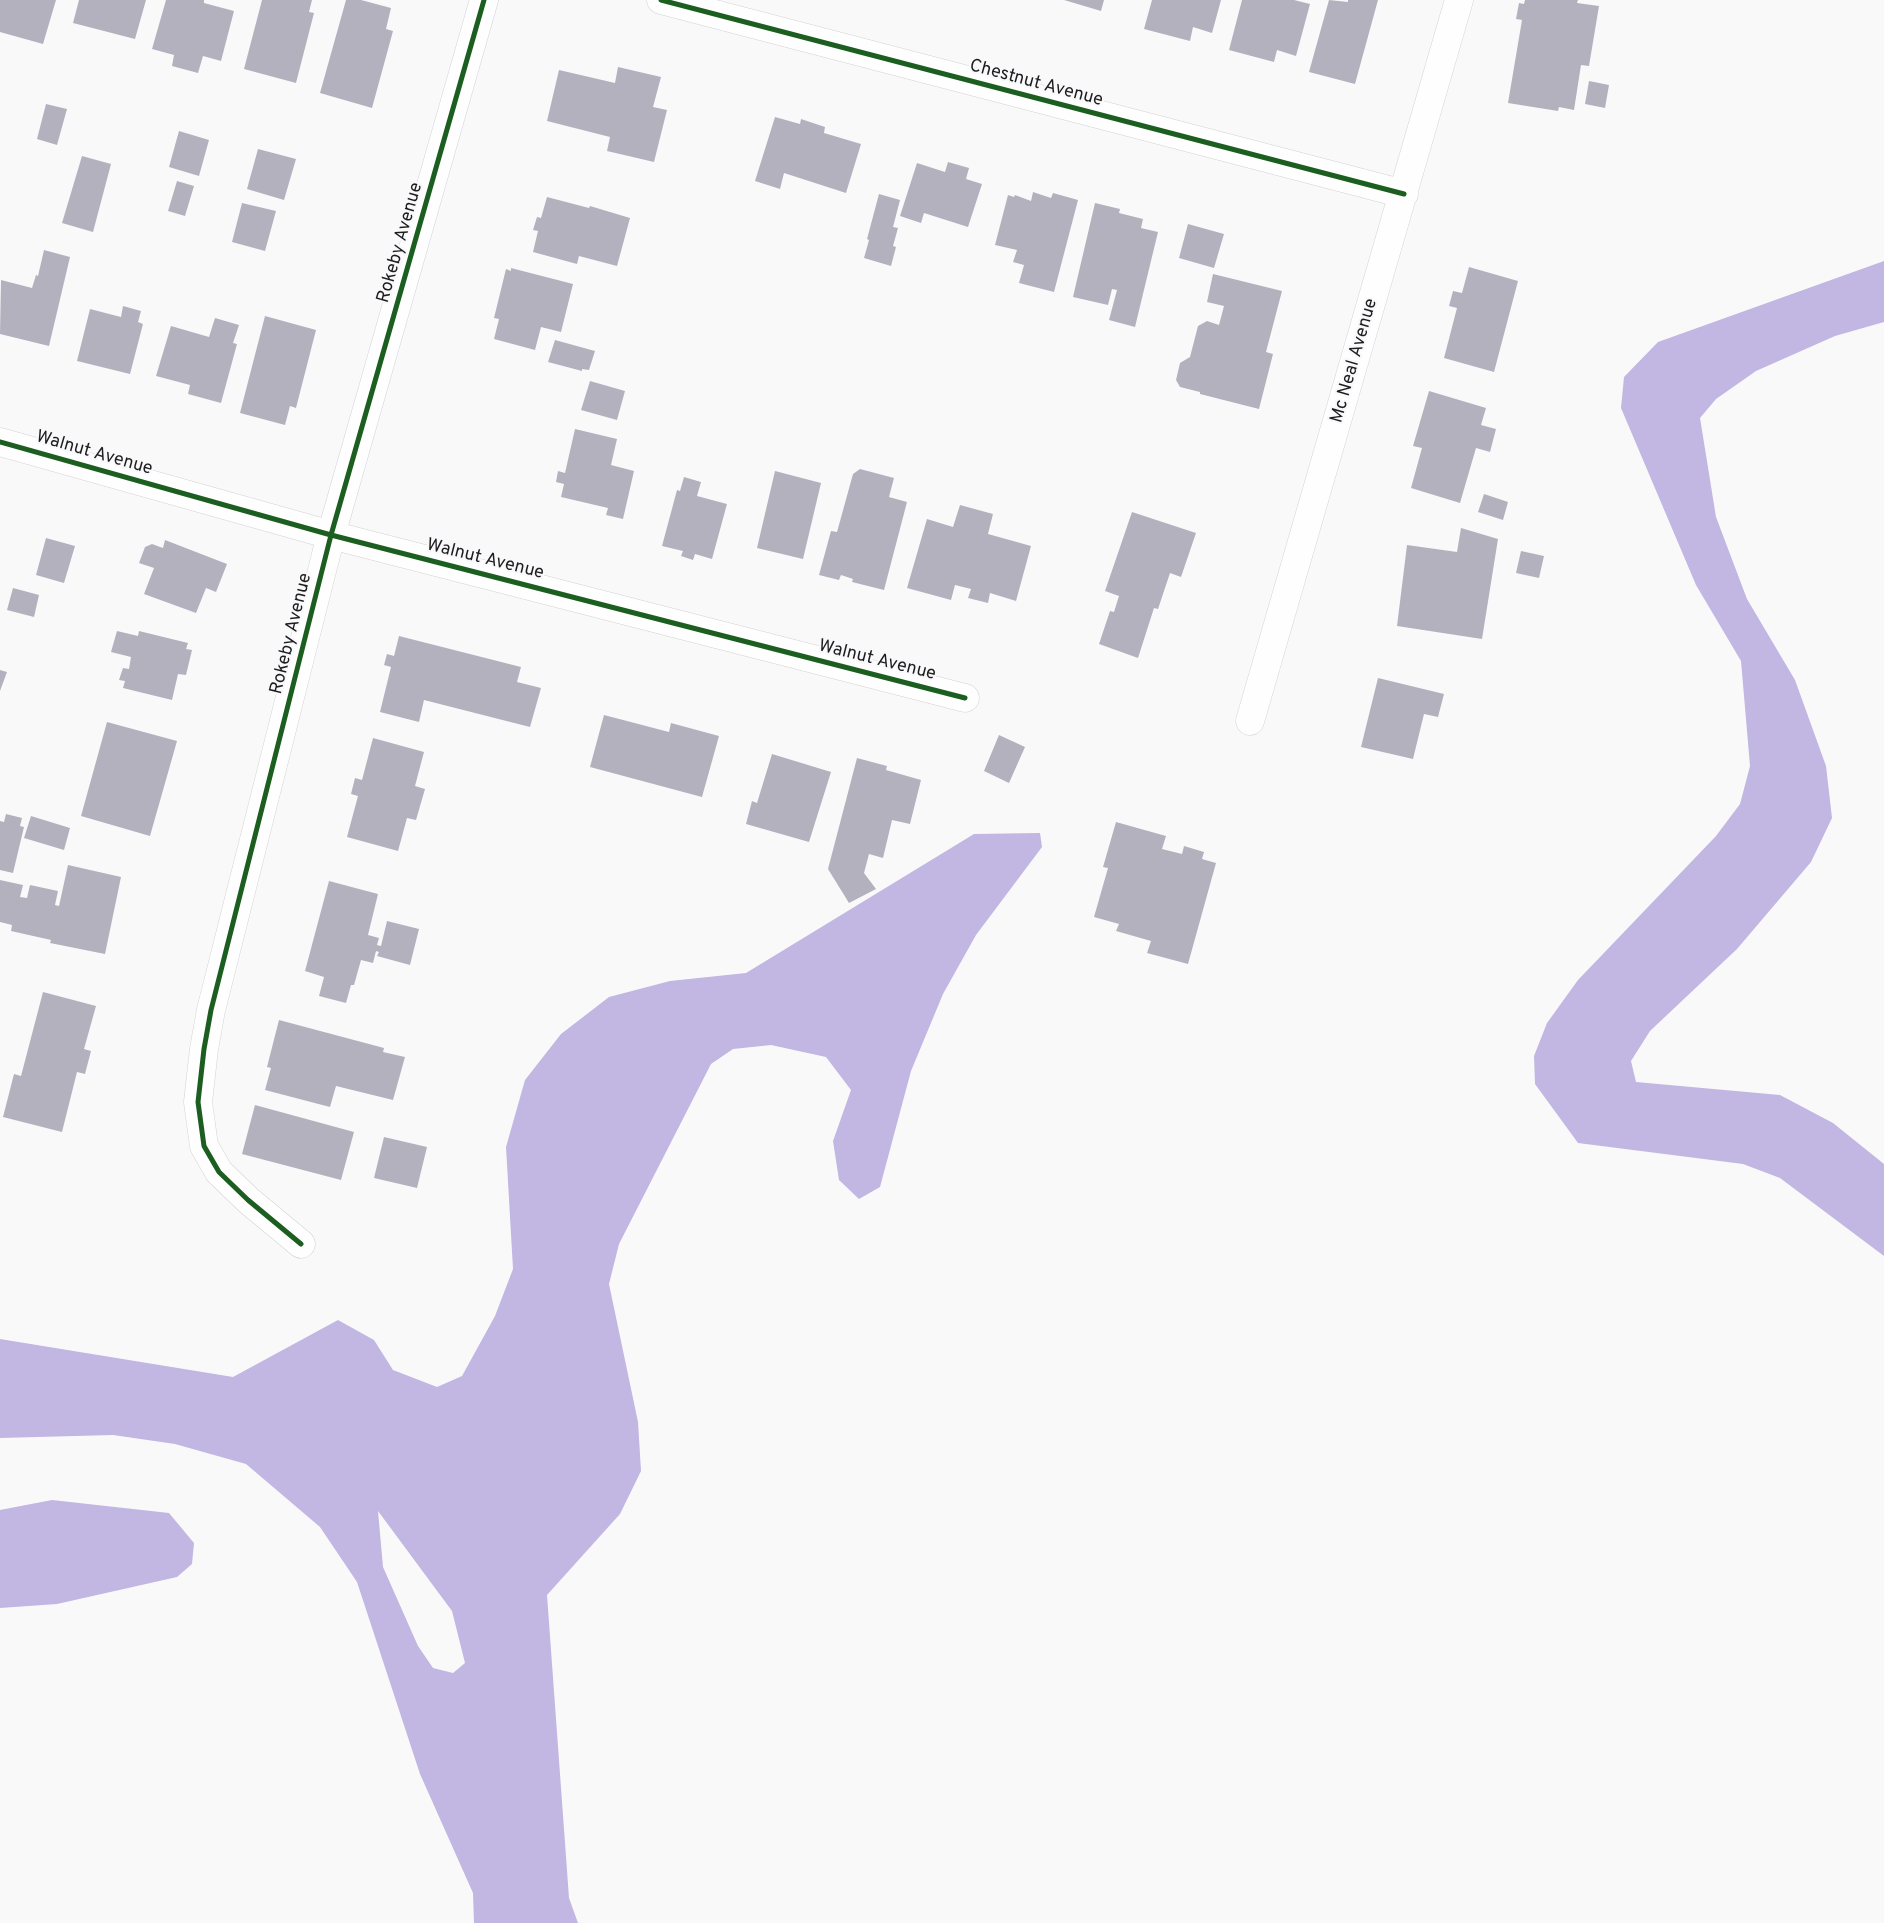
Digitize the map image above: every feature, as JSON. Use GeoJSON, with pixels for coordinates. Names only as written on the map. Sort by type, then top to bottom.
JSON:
{"type":"FeatureCollection","features":[{"type":"Feature","properties":{"kind":"street","name":"Rokeby Avenue"},"geometry":{"type":"LineString","coordinates":[[302,1244],[248,1200],[219,1172],[204,1146],[198,1102],[204,1049],[211,1010],[331,535],[484,0]]}},
{"type":"Feature","properties":{"kind":"street","name":"Chestnut Avenue"},"geometry":{"type":"LineString","coordinates":[[660,0],[1404,194]]}},
{"type":"Feature","properties":{"kind":"street","name":"Mc Neal Avenue"},"geometry":{"type":"LineString","coordinates":[[1250,721],[1459,0]]}},
{"type":"Feature","properties":{"kind":"street","name":"Walnut Avenue"},"geometry":{"type":"LineString","coordinates":[[0,442],[331,535],[965,698]]}},
{"type":"Feature","properties":{"kind":"shaded area"},"geometry":{"type":"Polygon","coordinates":[[[1884,261],[1884,322],[1835,336],[1756,371],[1716,399],[1700,418],[1716,517],[1747,599],[1795,680],[1826,766],[1832,818],[1811,862],[1737,949],[1650,1031],[1631,1061],[1636,1082],[1780,1095],[1833,1123],[1884,1164],[1884,1256],[1780,1178],[1743,1164],[1578,1143],[1535,1084],[1534,1056],[1547,1023],[1578,980],[1716,836],[1740,804],[1750,766],[1741,661],[1696,585],[1621,408],[1624,377],[1658,342],[1884,261]]]}},
{"type":"Feature","properties":{"kind":"shaded area"},"geometry":{"type":"Polygon","coordinates":[[[1040,833],[1042,847],[976,935],[943,994],[911,1071],[880,1187],[859,1199],[839,1180],[833,1141],[851,1090],[826,1057],[771,1045],[733,1049],[711,1064],[619,1244],[609,1284],[638,1422],[641,1471],[620,1514],[547,1595],[569,1898],[578,1923],[474,1923],[473,1893],[420,1774],[357,1582],[320,1527],[246,1464],[175,1444],[113,1435],[0,1438],[0,1339],[233,1377],[338,1320],[374,1340],[393,1370],[437,1387],[462,1376],[495,1316],[513,1269],[506,1147],[525,1080],[561,1034],[609,997],[670,981],[746,973],[974,834],[1040,833]],[[378,1511],[383,1567],[418,1646],[433,1668],[453,1673],[465,1663],[452,1611],[378,1511]]]}},
{"type":"Feature","properties":{"kind":"shaded area"},"geometry":{"type":"Polygon","coordinates":[[[52,1500],[169,1513],[194,1543],[192,1564],[177,1577],[57,1604],[0,1608],[0,1510],[52,1500]]]}},
{"type":"Feature","properties":{"kind":"building"},"geometry":{"type":"Polygon","coordinates":[[[0,0],[56,0],[43,44],[0,32],[0,0]]]}},
{"type":"Feature","properties":{"kind":"building"},"geometry":{"type":"Polygon","coordinates":[[[79,0],[146,0],[135,39],[73,23],[79,0]]]}},
{"type":"Feature","properties":{"kind":"building"},"geometry":{"type":"Polygon","coordinates":[[[166,0],[204,0],[204,3],[234,11],[221,61],[203,56],[198,73],[172,66],[174,55],[152,49],[166,0]]]}},
{"type":"Feature","properties":{"kind":"building"},"geometry":{"type":"Polygon","coordinates":[[[262,0],[312,0],[309,12],[314,13],[296,83],[244,69],[262,0]]]}},
{"type":"Feature","properties":{"kind":"building"},"geometry":{"type":"Polygon","coordinates":[[[346,0],[361,0],[391,8],[386,29],[393,31],[372,108],[320,93],[346,0]]]}},
{"type":"Feature","properties":{"kind":"building"},"geometry":{"type":"Polygon","coordinates":[[[1064,0],[1104,0],[1101,11],[1064,0]]]}},
{"type":"Feature","properties":{"kind":"building"},"geometry":{"type":"Polygon","coordinates":[[[1152,0],[1221,0],[1212,33],[1193,27],[1190,41],[1144,29],[1152,0]]]}},
{"type":"Feature","properties":{"kind":"building"},"geometry":{"type":"Polygon","coordinates":[[[1242,0],[1294,0],[1310,4],[1296,56],[1277,50],[1274,62],[1229,50],[1242,0]]]}},
{"type":"Feature","properties":{"kind":"building"},"geometry":{"type":"Polygon","coordinates":[[[1329,0],[1348,2],[1348,0],[1378,0],[1355,84],[1309,72],[1329,0]]]}},
{"type":"Feature","properties":{"kind":"building"},"geometry":{"type":"Polygon","coordinates":[[[1525,0],[1578,0],[1577,3],[1599,6],[1589,66],[1581,65],[1574,110],[1559,107],[1558,111],[1508,103],[1522,20],[1516,19],[1519,3],[1524,4],[1525,0]]]}},
{"type":"Feature","properties":{"kind":"building"},"geometry":{"type":"Polygon","coordinates":[[[618,67],[661,77],[653,107],[667,110],[654,162],[607,151],[610,137],[547,121],[559,70],[615,83],[618,67]]]}},
{"type":"Feature","properties":{"kind":"building"},"geometry":{"type":"Polygon","coordinates":[[[1589,81],[1609,85],[1605,108],[1585,104],[1589,81]]]}},
{"type":"Feature","properties":{"kind":"building"},"geometry":{"type":"Polygon","coordinates":[[[46,104],[67,109],[57,145],[37,139],[46,104]]]}},
{"type":"Feature","properties":{"kind":"building"},"geometry":{"type":"Polygon","coordinates":[[[775,117],[800,124],[801,119],[825,127],[824,133],[861,144],[846,193],[784,173],[780,189],[755,181],[775,117]]]}},
{"type":"Feature","properties":{"kind":"building"},"geometry":{"type":"Polygon","coordinates":[[[179,131],[209,140],[199,176],[169,167],[179,131]]]}},
{"type":"Feature","properties":{"kind":"building"},"geometry":{"type":"Polygon","coordinates":[[[258,149],[296,159],[284,200],[247,189],[258,149]]]}},
{"type":"Feature","properties":{"kind":"building"},"geometry":{"type":"Polygon","coordinates":[[[82,156],[111,164],[93,232],[62,223],[82,156]]]}},
{"type":"Feature","properties":{"kind":"building"},"geometry":{"type":"Polygon","coordinates":[[[948,162],[969,168],[966,179],[982,184],[968,227],[924,213],[921,223],[900,216],[917,163],[945,172],[948,162]]]}},
{"type":"Feature","properties":{"kind":"building"},"geometry":{"type":"Polygon","coordinates":[[[177,181],[194,186],[185,216],[168,211],[177,181]]]}},
{"type":"Feature","properties":{"kind":"building"},"geometry":{"type":"Polygon","coordinates":[[[1033,192],[1051,198],[1053,193],[1078,200],[1054,292],[1019,283],[1024,265],[1013,262],[1017,250],[995,245],[1008,195],[1014,197],[1015,195],[1031,201],[1033,192]]]}},
{"type":"Feature","properties":{"kind":"building"},"geometry":{"type":"Polygon","coordinates":[[[879,194],[900,200],[893,227],[898,228],[893,246],[896,247],[891,266],[864,258],[879,194]]]}},
{"type":"Feature","properties":{"kind":"building"},"geometry":{"type":"Polygon","coordinates":[[[547,197],[589,208],[590,206],[630,218],[617,266],[579,256],[577,264],[533,252],[538,231],[533,230],[537,217],[541,218],[547,197]]]}},
{"type":"Feature","properties":{"kind":"building"},"geometry":{"type":"Polygon","coordinates":[[[242,203],[276,211],[265,251],[232,242],[242,203]]]}},
{"type":"Feature","properties":{"kind":"building"},"geometry":{"type":"Polygon","coordinates":[[[1095,203],[1120,209],[1119,213],[1143,219],[1141,228],[1158,232],[1135,327],[1109,320],[1117,290],[1112,289],[1108,305],[1073,297],[1095,203]]]}},
{"type":"Feature","properties":{"kind":"building"},"geometry":{"type":"Polygon","coordinates":[[[1188,224],[1224,234],[1214,268],[1179,258],[1188,224]]]}},
{"type":"Feature","properties":{"kind":"building"},"geometry":{"type":"Polygon","coordinates":[[[44,250],[70,257],[49,346],[0,334],[1,280],[32,288],[36,275],[38,276],[44,250]]]}},
{"type":"Feature","properties":{"kind":"building"},"geometry":{"type":"Polygon","coordinates":[[[1469,267],[1518,281],[1494,372],[1444,358],[1457,308],[1449,306],[1453,291],[1462,293],[1469,267]]]}},
{"type":"Feature","properties":{"kind":"building"},"geometry":{"type":"Polygon","coordinates":[[[511,268],[573,284],[561,332],[541,327],[535,350],[494,339],[499,319],[494,318],[506,269],[511,271],[511,268]]]}},
{"type":"Feature","properties":{"kind":"building"},"geometry":{"type":"Polygon","coordinates":[[[1213,274],[1282,291],[1266,352],[1273,354],[1259,409],[1200,394],[1200,392],[1180,387],[1176,380],[1180,363],[1190,357],[1198,326],[1207,321],[1219,325],[1224,306],[1207,302],[1213,274]]]}},
{"type":"Feature","properties":{"kind":"building"},"geometry":{"type":"Polygon","coordinates":[[[123,306],[141,311],[138,322],[143,324],[130,374],[77,361],[90,309],[121,317],[123,306]]]}},
{"type":"Feature","properties":{"kind":"building"},"geometry":{"type":"Polygon","coordinates":[[[265,316],[316,330],[296,408],[290,406],[285,425],[240,413],[265,316]]]}},
{"type":"Feature","properties":{"kind":"building"},"geometry":{"type":"Polygon","coordinates":[[[215,318],[239,325],[233,343],[237,344],[221,403],[188,394],[190,385],[156,376],[171,326],[209,337],[215,318]]]}},
{"type":"Feature","properties":{"kind":"building"},"geometry":{"type":"Polygon","coordinates":[[[555,340],[595,351],[589,370],[582,369],[582,371],[548,362],[555,340]]]}},
{"type":"Feature","properties":{"kind":"building"},"geometry":{"type":"Polygon","coordinates":[[[590,381],[625,391],[617,420],[581,410],[590,381]]]}},
{"type":"Feature","properties":{"kind":"building"},"geometry":{"type":"Polygon","coordinates":[[[1429,391],[1486,408],[1481,425],[1496,429],[1490,452],[1476,448],[1460,503],[1411,488],[1422,448],[1413,446],[1429,391]]]}},
{"type":"Feature","properties":{"kind":"building"},"geometry":{"type":"Polygon","coordinates":[[[575,429],[617,439],[611,465],[634,471],[623,519],[606,515],[608,508],[561,497],[564,484],[556,482],[558,471],[565,473],[575,429]]]}},
{"type":"Feature","properties":{"kind":"building"},"geometry":{"type":"Polygon","coordinates":[[[860,469],[894,478],[889,497],[907,502],[884,590],[852,582],[853,579],[841,575],[839,580],[819,575],[831,531],[837,532],[853,474],[860,469]]]}},
{"type":"Feature","properties":{"kind":"building"},"geometry":{"type":"Polygon","coordinates":[[[775,471],[821,483],[803,559],[757,548],[775,471]]]}},
{"type":"Feature","properties":{"kind":"building"},"geometry":{"type":"Polygon","coordinates":[[[684,477],[701,482],[697,496],[727,504],[712,559],[695,554],[693,560],[681,556],[683,551],[662,546],[677,490],[680,491],[684,477]]]}},
{"type":"Feature","properties":{"kind":"building"},"geometry":{"type":"Polygon","coordinates":[[[1484,494],[1508,502],[1503,520],[1478,512],[1484,494]]]}},
{"type":"Feature","properties":{"kind":"building"},"geometry":{"type":"Polygon","coordinates":[[[960,505],[993,514],[988,534],[1031,546],[1016,601],[990,593],[988,603],[968,598],[971,589],[955,585],[951,600],[907,588],[927,519],[953,527],[960,505]]]}},
{"type":"Feature","properties":{"kind":"building"},"geometry":{"type":"Polygon","coordinates":[[[1132,512],[1196,533],[1181,577],[1170,573],[1158,609],[1154,608],[1138,658],[1099,644],[1110,611],[1114,612],[1119,596],[1105,591],[1132,512]]]}},
{"type":"Feature","properties":{"kind":"building"},"geometry":{"type":"Polygon","coordinates":[[[1461,528],[1498,539],[1482,639],[1397,626],[1407,545],[1457,552],[1461,528]]]}},
{"type":"Feature","properties":{"kind":"building"},"geometry":{"type":"Polygon","coordinates":[[[46,538],[75,546],[64,583],[36,575],[46,538]]]}},
{"type":"Feature","properties":{"kind":"building"},"geometry":{"type":"Polygon","coordinates":[[[165,540],[227,564],[216,592],[206,588],[196,613],[144,594],[154,568],[139,563],[145,547],[152,544],[163,548],[165,540]]]}},
{"type":"Feature","properties":{"kind":"building"},"geometry":{"type":"Polygon","coordinates":[[[1521,551],[1544,556],[1539,578],[1516,573],[1521,551]]]}},
{"type":"Feature","properties":{"kind":"building"},"geometry":{"type":"Polygon","coordinates":[[[13,588],[39,595],[34,617],[7,610],[13,588]]]}},
{"type":"Feature","properties":{"kind":"building"},"geometry":{"type":"Polygon","coordinates":[[[117,631],[138,636],[139,631],[188,643],[186,649],[192,650],[186,675],[178,674],[172,700],[123,688],[125,681],[119,680],[123,668],[129,669],[131,657],[111,652],[117,631]]]}},
{"type":"Feature","properties":{"kind":"building"},"geometry":{"type":"Polygon","coordinates":[[[399,636],[521,667],[517,682],[541,688],[530,727],[424,700],[419,722],[380,712],[391,667],[384,665],[387,654],[394,656],[399,636]]]}},
{"type":"Feature","properties":{"kind":"building"},"geometry":{"type":"Polygon","coordinates":[[[0,670],[7,672],[0,691],[0,670]]]}},
{"type":"Feature","properties":{"kind":"building"},"geometry":{"type":"Polygon","coordinates":[[[1378,678],[1444,694],[1438,717],[1424,714],[1413,759],[1361,747],[1378,678]]]}},
{"type":"Feature","properties":{"kind":"building"},"geometry":{"type":"Polygon","coordinates":[[[604,715],[669,732],[671,723],[719,736],[702,797],[590,767],[604,715]]]}},
{"type":"Feature","properties":{"kind":"building"},"geometry":{"type":"Polygon","coordinates":[[[107,722],[177,741],[150,836],[81,816],[107,722]]]}},
{"type":"Feature","properties":{"kind":"building"},"geometry":{"type":"Polygon","coordinates":[[[999,735],[1025,747],[1009,783],[984,771],[999,735]]]}},
{"type":"Feature","properties":{"kind":"building"},"geometry":{"type":"Polygon","coordinates":[[[373,738],[424,752],[415,786],[425,789],[416,820],[407,818],[398,851],[347,837],[358,796],[351,794],[355,778],[362,780],[373,738]]]}},
{"type":"Feature","properties":{"kind":"building"},"geometry":{"type":"Polygon","coordinates":[[[772,754],[831,772],[809,842],[746,824],[752,801],[757,803],[772,754]]]}},
{"type":"Feature","properties":{"kind":"building"},"geometry":{"type":"Polygon","coordinates":[[[857,758],[887,766],[886,770],[921,780],[910,824],[892,820],[883,858],[869,854],[864,873],[876,889],[849,903],[828,869],[857,758]]]}},
{"type":"Feature","properties":{"kind":"building"},"geometry":{"type":"Polygon","coordinates":[[[6,814],[22,818],[20,826],[24,827],[13,873],[0,870],[0,821],[4,822],[6,814]]]}},
{"type":"Feature","properties":{"kind":"building"},"geometry":{"type":"Polygon","coordinates":[[[31,816],[70,828],[64,850],[24,838],[31,816]]]}},
{"type":"Feature","properties":{"kind":"building"},"geometry":{"type":"Polygon","coordinates":[[[1116,822],[1166,836],[1162,849],[1182,854],[1184,846],[1204,852],[1202,859],[1216,863],[1188,964],[1147,953],[1151,941],[1116,931],[1119,924],[1094,917],[1108,868],[1103,867],[1116,822]]]}},
{"type":"Feature","properties":{"kind":"building"},"geometry":{"type":"Polygon","coordinates":[[[68,865],[121,877],[105,954],[50,943],[51,940],[11,931],[12,925],[0,922],[0,880],[23,885],[20,897],[27,898],[30,885],[58,891],[55,905],[59,906],[68,865]]]}},
{"type":"Feature","properties":{"kind":"building"},"geometry":{"type":"Polygon","coordinates":[[[329,881],[378,894],[368,935],[379,938],[377,945],[381,946],[387,921],[419,929],[410,965],[377,956],[379,952],[376,951],[373,963],[361,960],[354,985],[351,985],[346,1003],[319,996],[324,977],[305,971],[329,881]]]}},
{"type":"Feature","properties":{"kind":"building"},"geometry":{"type":"Polygon","coordinates":[[[43,992],[96,1006],[84,1049],[91,1051],[85,1074],[77,1072],[62,1132],[3,1117],[14,1074],[21,1076],[43,992]]]}},
{"type":"Feature","properties":{"kind":"building"},"geometry":{"type":"Polygon","coordinates":[[[279,1020],[384,1048],[383,1052],[405,1057],[393,1100],[336,1086],[330,1107],[265,1090],[271,1068],[267,1067],[279,1020]]]}},
{"type":"Feature","properties":{"kind":"building"},"geometry":{"type":"Polygon","coordinates":[[[255,1105],[354,1132],[341,1180],[242,1154],[255,1105]]]}},
{"type":"Feature","properties":{"kind":"building"},"geometry":{"type":"Polygon","coordinates":[[[384,1137],[427,1147],[417,1188],[374,1178],[384,1137]]]}},
{"type":"Feature","properties":{"kind":"cycle path"},"geometry":{"type":"LineString","coordinates":[[301,1244],[248,1200],[219,1172],[204,1146],[198,1102],[204,1049],[211,1010],[331,535],[484,0]]}},
{"type":"Feature","properties":{"kind":"cycle path"},"geometry":{"type":"LineString","coordinates":[[661,0],[1404,194]]}},
{"type":"Feature","properties":{"kind":"cycle path"},"geometry":{"type":"LineString","coordinates":[[0,442],[331,535],[965,698]]}}]}
